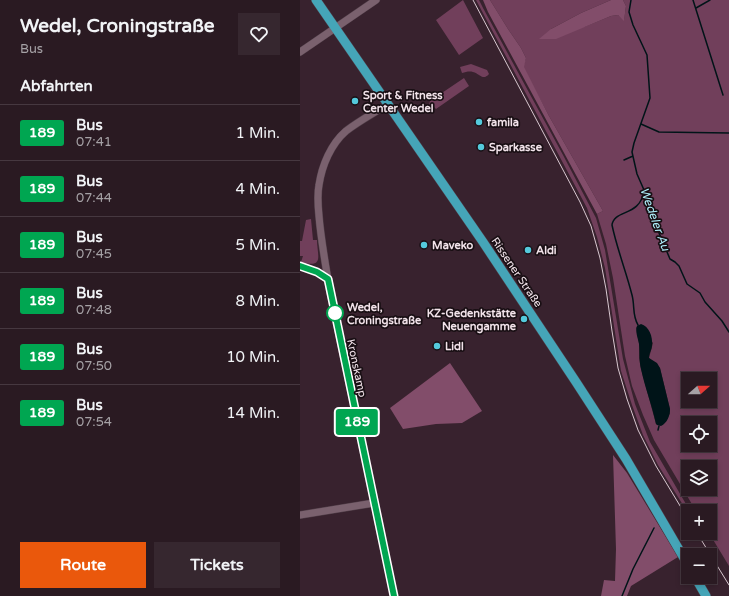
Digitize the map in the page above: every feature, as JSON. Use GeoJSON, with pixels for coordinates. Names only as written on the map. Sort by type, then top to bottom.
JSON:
{"type":"FeatureCollection","features":[{"type":"Feature","properties":{"kind":"main road","name":"Rissener Straße"},"geometry":{"type":"LineString","coordinates":[[316,0],[479,236],[599,417],[626,458],[681,553]]}},
{"type":"Feature","properties":{"kind":"main road"},"geometry":{"type":"LineString","coordinates":[[699,584],[706,596]]}},
{"type":"Feature","properties":{"kind":"street"},"geometry":{"type":"LineString","coordinates":[[300,52],[376,0]]}},
{"type":"Feature","properties":{"kind":"street","name":"Kronskamp"},"geometry":{"type":"LineString","coordinates":[[388,104],[346,131],[336,142],[328,154],[323,168],[318,186],[318,204],[328,279],[394,596]]}},
{"type":"Feature","properties":{"kind":"street"},"geometry":{"type":"LineString","coordinates":[[311,270],[320,265],[324,256]]}},
{"type":"Feature","properties":{"kind":"street"},"geometry":{"type":"LineString","coordinates":[[300,266],[317,272],[328,279]]}},
{"type":"Feature","properties":{"kind":"street"},"geometry":{"type":"LineString","coordinates":[[300,515],[374,503]]}},
{"type":"Feature","properties":{"kind":"shaded area"},"geometry":{"type":"Polygon","coordinates":[[[463,0],[483,38],[459,55],[436,20],[463,0]]]}},
{"type":"Feature","properties":{"kind":"shaded area"},"geometry":{"type":"Polygon","coordinates":[[[476,0],[479,0],[596,218],[605,250],[623,359],[635,404],[650,442],[686,504],[682,504],[658,465],[643,435],[632,405],[621,371],[605,268],[597,237],[587,208],[476,0]]]}},
{"type":"Feature","properties":{"kind":"shaded area"},"geometry":{"type":"Polygon","coordinates":[[[483,0],[490,0],[521,48],[526,58],[524,67],[549,116],[603,211],[597,214],[488,12],[483,0]]]}},
{"type":"Feature","properties":{"kind":"shaded area"},"geometry":{"type":"Polygon","coordinates":[[[490,0],[611,0],[581,13],[551,29],[584,27],[611,16],[618,15],[624,20],[626,6],[623,0],[729,0],[729,566],[713,540],[717,540],[717,504],[692,504],[687,496],[717,496],[717,460],[681,460],[681,486],[654,440],[632,386],[625,356],[613,278],[606,244],[597,214],[603,211],[523,67],[526,58],[490,0]],[[638,325],[636,328],[641,369],[656,424],[670,414],[670,409],[660,368],[649,358],[653,343],[638,325]]]}},
{"type":"Feature","properties":{"kind":"shaded area"},"geometry":{"type":"Polygon","coordinates":[[[611,0],[623,0],[626,6],[624,21],[618,15],[611,16],[556,39],[539,39],[551,29],[581,13],[611,0]]]}},
{"type":"Feature","properties":{"kind":"shaded area"},"geometry":{"type":"Polygon","coordinates":[[[471,64],[487,70],[489,74],[483,77],[472,72],[462,73],[460,67],[471,64]]]}},
{"type":"Feature","properties":{"kind":"shaded area"},"geometry":{"type":"Polygon","coordinates":[[[464,78],[469,86],[436,109],[434,107],[430,109],[430,101],[464,78]]]}},
{"type":"Feature","properties":{"kind":"shaded area"},"geometry":{"type":"Polygon","coordinates":[[[311,219],[313,240],[317,240],[318,255],[317,262],[314,264],[301,262],[303,256],[300,256],[300,241],[302,241],[306,220],[311,219]]]}},
{"type":"Feature","properties":{"kind":"shaded area"},"geometry":{"type":"Polygon","coordinates":[[[641,324],[648,329],[651,335],[652,347],[649,358],[657,363],[660,368],[670,409],[668,419],[661,426],[656,424],[640,366],[639,344],[636,330],[637,326],[641,324]]]}},
{"type":"Feature","properties":{"kind":"shaded area"},"geometry":{"type":"Polygon","coordinates":[[[450,363],[482,411],[462,423],[436,424],[403,429],[390,408],[450,363]]]}},
{"type":"Feature","properties":{"kind":"shaded area"},"geometry":{"type":"Polygon","coordinates":[[[613,455],[627,473],[678,557],[631,586],[627,596],[601,596],[604,580],[615,581],[616,549],[613,455]]]}},
{"type":"Feature","properties":{"kind":"waterway","name":"Wedeler Au"},"geometry":{"type":"LineString","coordinates":[[631,0],[629,12],[633,25],[647,55],[650,98],[632,152],[637,174],[656,214],[659,233],[670,259],[679,266],[687,284],[700,293],[705,302],[722,321],[729,332]]}},
{"type":"Feature","properties":{"kind":"waterway"},"geometry":{"type":"LineString","coordinates":[[693,0],[723,95]]}},
{"type":"Feature","properties":{"kind":"waterway"},"geometry":{"type":"LineString","coordinates":[[696,8],[710,0]]}},
{"type":"Feature","properties":{"kind":"waterway"},"geometry":{"type":"LineString","coordinates":[[641,124],[659,132],[729,133]]}},
{"type":"Feature","properties":{"kind":"waterway","name":"Wedeler Au"},"geometry":{"type":"LineString","coordinates":[[624,160],[633,156]]}},
{"type":"Feature","properties":{"kind":"waterway"},"geometry":{"type":"LineString","coordinates":[[638,325],[635,318],[632,295],[612,225],[617,217],[638,205],[642,199],[644,191]]}},
{"type":"Feature","properties":{"kind":"waterway"},"geometry":{"type":"LineString","coordinates":[[658,430],[659,426]]}},
{"type":"Feature","properties":{"kind":"waterway"},"geometry":{"type":"LineString","coordinates":[[622,596],[633,569],[654,528]]}},
{"type":"Feature","properties":{"kind":"tram line"},"geometry":{"type":"LineString","coordinates":[[473,0],[580,202],[591,226],[600,258],[606,289],[618,368],[627,399],[638,430],[656,466],[681,507]]}},
{"type":"Feature","properties":{"kind":"tram line"},"geometry":{"type":"LineString","coordinates":[[701,540],[729,585]]}},
{"type":"Feature","properties":{"kind":"bus line","name":"189"},"geometry":{"type":"LineString","coordinates":[[300,266],[317,272],[328,279],[394,596]]}},
{"type":"Feature","properties":{"kind":"place","name":"Sport & Fitness Center Wedel"},"geometry":{"type":"Point","coordinates":[355,101]}},
{"type":"Feature","properties":{"kind":"place","name":"famila"},"geometry":{"type":"Point","coordinates":[479,122]}},
{"type":"Feature","properties":{"kind":"place","name":"Sparkasse"},"geometry":{"type":"Point","coordinates":[481,147]}},
{"type":"Feature","properties":{"kind":"place","name":"Maveko"},"geometry":{"type":"Point","coordinates":[424,245]}},
{"type":"Feature","properties":{"kind":"place","name":"Aldi"},"geometry":{"type":"Point","coordinates":[528,250]}},
{"type":"Feature","properties":{"kind":"place","name":"Wedel, Croningstraße"},"geometry":{"type":"Point","coordinates":[335,313]}},
{"type":"Feature","properties":{"kind":"place","name":"KZ-Gedenkstätte Neuengamme"},"geometry":{"type":"Point","coordinates":[524,319]}},
{"type":"Feature","properties":{"kind":"place","name":"Lidl"},"geometry":{"type":"Point","coordinates":[437,346]}}]}
